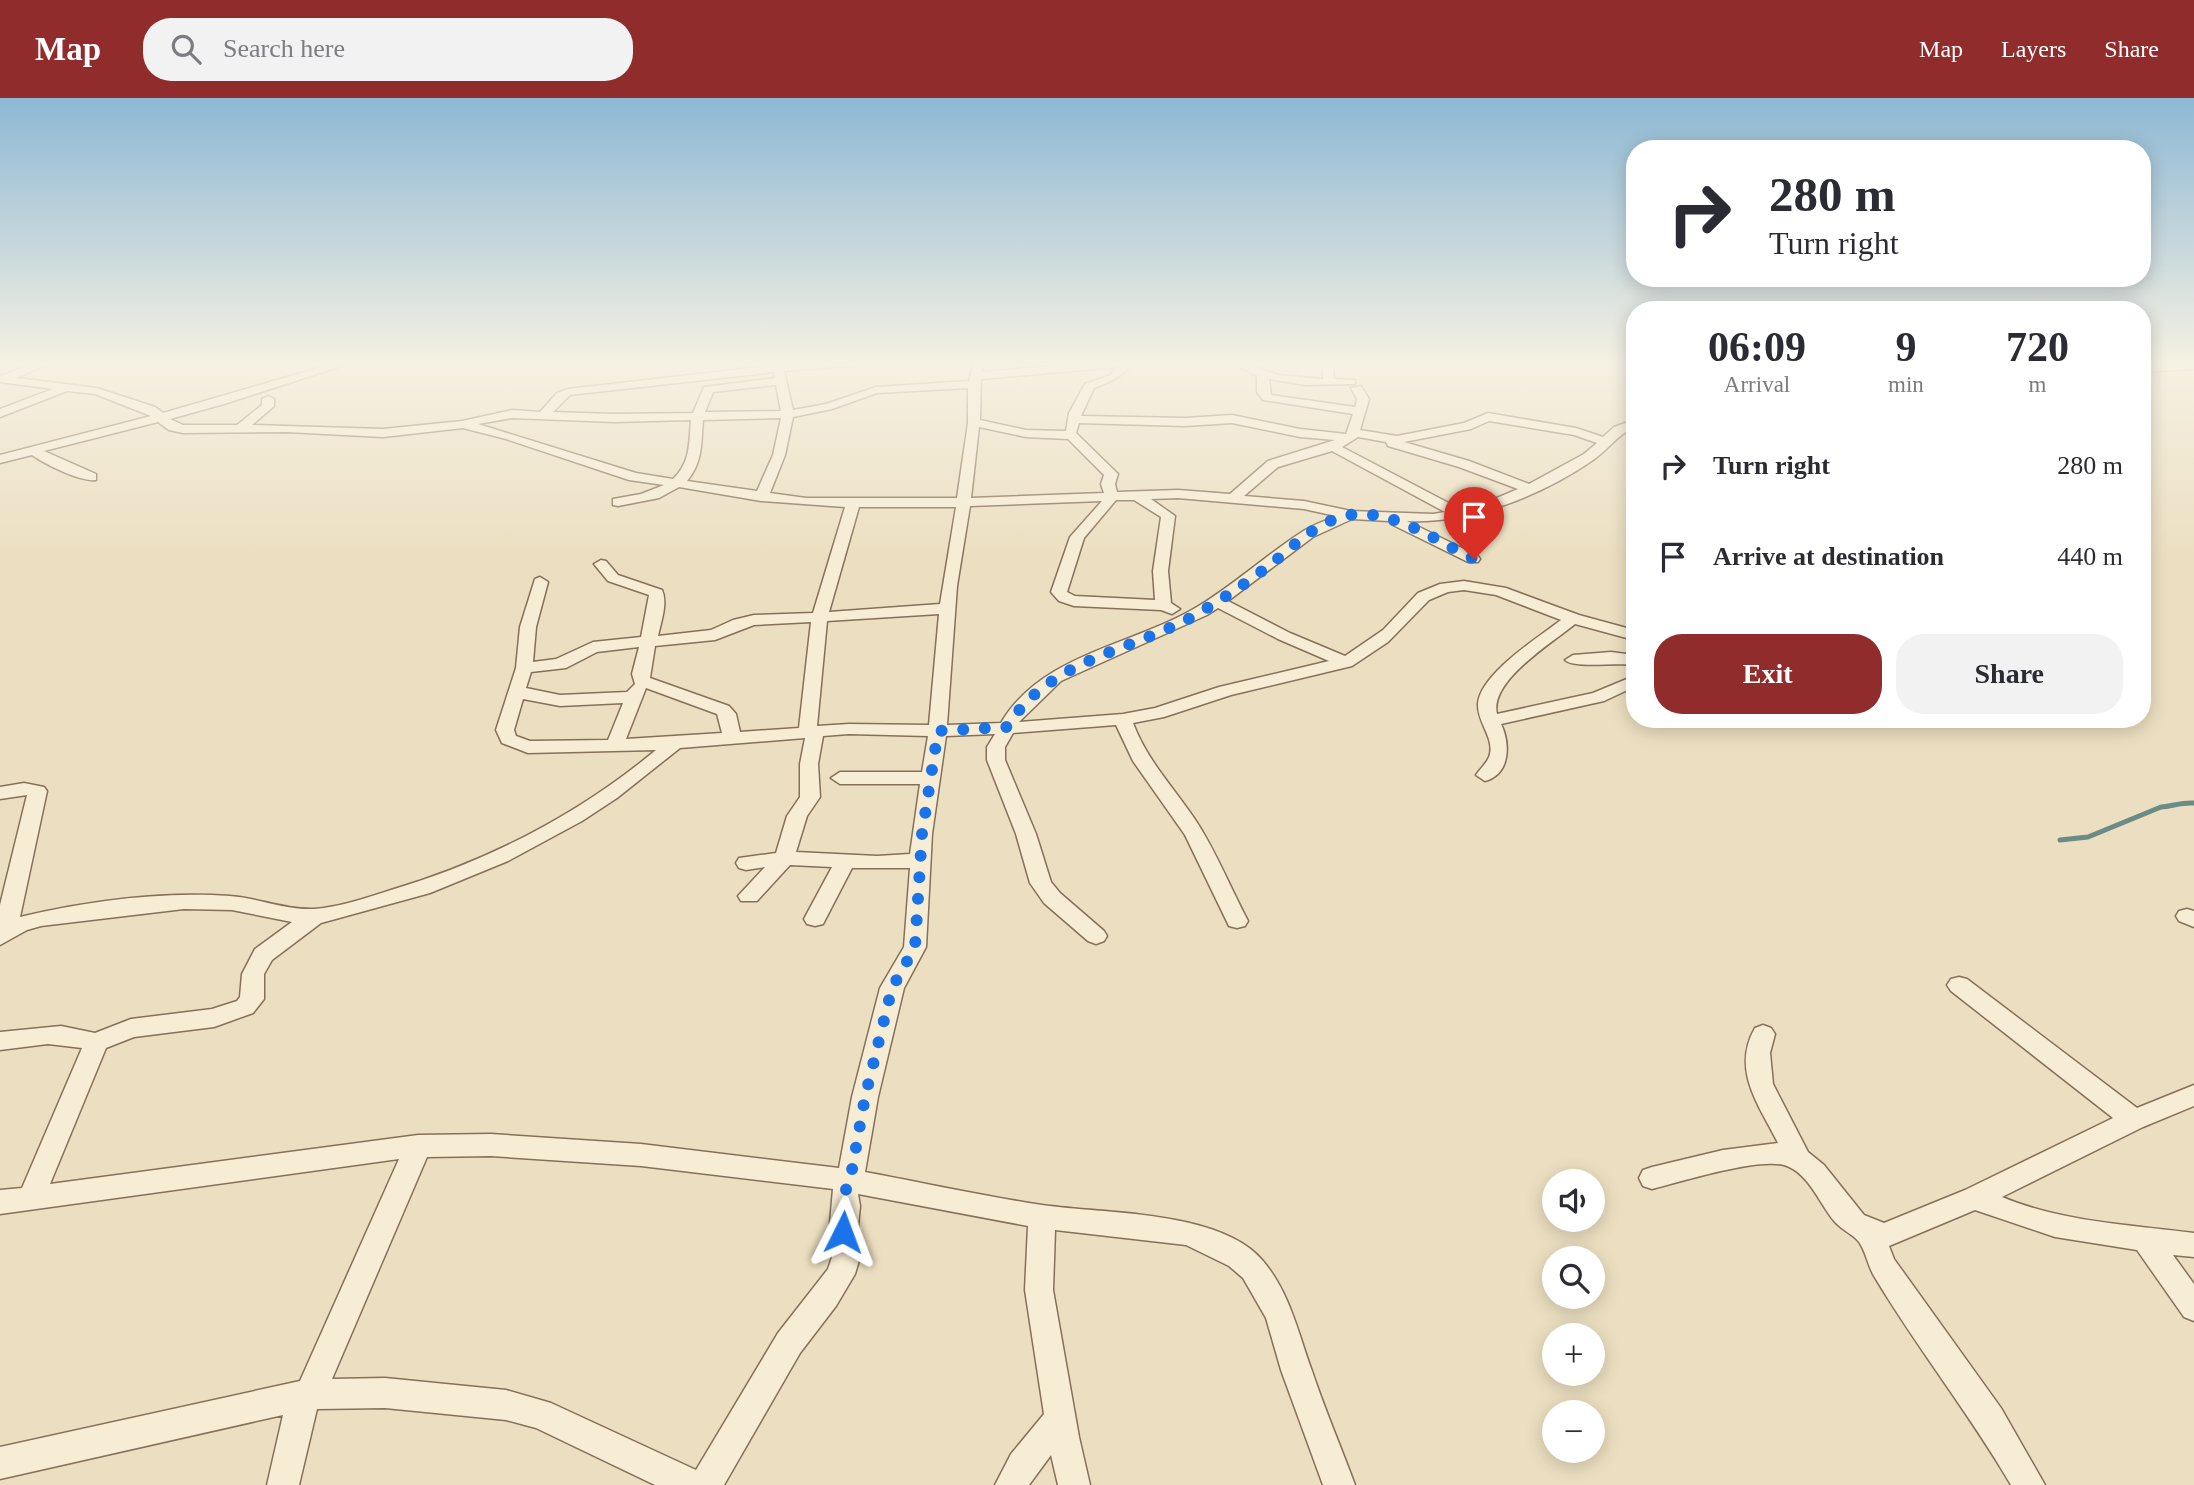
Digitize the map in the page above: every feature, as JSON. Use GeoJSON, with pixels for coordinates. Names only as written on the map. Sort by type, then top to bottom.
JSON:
{"type":"FeatureCollection","features":[{"type":"Feature","properties":{"kind":"street"},"geometry":{"type":"LineString","coordinates":[[0,459],[126,427]]}},
{"type":"Feature","properties":{"kind":"street"},"geometry":{"type":"LineString","coordinates":[[175,427],[383,433],[439,427]]}},
{"type":"Feature","properties":{"kind":"street"},"geometry":{"type":"LineString","coordinates":[[474,427],[510,436],[626,475],[761,497],[853,503],[963,502],[1136,495],[1235,497],[1304,505],[1351,515],[1433,518],[1482,509],[1530,489],[1589,457],[1618,430],[1625,427]]}},
{"type":"Feature","properties":{"kind":"street"},"geometry":{"type":"LineString","coordinates":[[618,502],[654,496],[678,484],[692,466],[697,427]]}},
{"type":"Feature","properties":{"kind":"street"},"geometry":{"type":"LineString","coordinates":[[761,497],[779,455],[784,427]]}},
{"type":"Feature","properties":{"kind":"street"},"geometry":{"type":"LineString","coordinates":[[706,1485],[789,1343],[827,1297],[846,1258],[842,1246],[846,1206],[844,1194],[850,1181],[865,1097],[892,988],[915,947],[921,860],[929,778],[938,731],[953,553],[958,537],[958,518],[963,502],[973,427]]}},
{"type":"Feature","properties":{"kind":"street"},"geometry":{"type":"LineString","coordinates":[[1003,427],[1034,434],[1070,435],[1078,440],[1111,474],[1108,484],[1112,496]]}},
{"type":"Feature","properties":{"kind":"street"},"geometry":{"type":"LineString","coordinates":[[1070,435],[1072,427]]}},
{"type":"Feature","properties":{"kind":"street"},"geometry":{"type":"LineString","coordinates":[[1270,427],[1300,433],[1397,440],[1464,427]]}},
{"type":"Feature","properties":{"kind":"street"},"geometry":{"type":"LineString","coordinates":[[1235,497],[1273,464],[1333,447],[1351,435],[1354,427]]}},
{"type":"Feature","properties":{"kind":"street"},"geometry":{"type":"LineString","coordinates":[[1545,427],[1576,432],[1605,442]]}},
{"type":"Feature","properties":{"kind":"street"},"geometry":{"type":"LineString","coordinates":[[1379,439],[1464,464],[1530,489]]}},
{"type":"Feature","properties":{"kind":"street"},"geometry":{"type":"LineString","coordinates":[[1333,447],[1460,514]]}},
{"type":"Feature","properties":{"kind":"street"},"geometry":{"type":"LineString","coordinates":[[34,450],[48,460],[91,477]]}},
{"type":"Feature","properties":{"kind":"street"},"geometry":{"type":"LineString","coordinates":[[1136,495],[1168,516],[1159,559],[1164,605]]}},
{"type":"Feature","properties":{"kind":"street"},"geometry":{"type":"LineString","coordinates":[[1112,496],[1077,537],[1059,592],[1063,598],[1074,601],[1164,605],[1172,609],[1201,612]]}},
{"type":"Feature","properties":{"kind":"street"},"geometry":{"type":"LineString","coordinates":[[749,896],[783,859],[797,816],[810,797],[809,764],[820,617],[853,503]]}},
{"type":"Feature","properties":{"kind":"street"},"geometry":{"type":"LineString","coordinates":[[1096,936],[1052,898],[1041,883],[1026,834],[996,760],[996,747],[1007,727],[1024,704],[1055,677],[1201,612],[1256,575],[1308,534],[1351,515]]}},
{"type":"Feature","properties":{"kind":"street"},"geometry":{"type":"LineString","coordinates":[[1388,517],[1474,559]]}},
{"type":"Feature","properties":{"kind":"street"},"geometry":{"type":"LineString","coordinates":[[601,564],[612,578],[657,593],[640,674],[642,681],[615,744]]}},
{"type":"Feature","properties":{"kind":"street"},"geometry":{"type":"LineString","coordinates":[[540,582],[528,627],[524,668],[505,730],[508,739],[518,745],[540,747],[676,742],[811,731],[938,731],[1122,719],[1158,713],[1225,691],[1346,662],[1363,654],[1391,632],[1418,601],[1437,590],[1453,587],[1490,588],[1573,618],[1626,633]]}},
{"type":"Feature","properties":{"kind":"street"},"geometry":{"type":"LineString","coordinates":[[1217,601],[1284,636],[1346,662]]}},
{"type":"Feature","properties":{"kind":"street"},"geometry":{"type":"LineString","coordinates":[[524,668],[560,664],[593,647],[715,635],[739,623],[754,620],[947,608]]}},
{"type":"Feature","properties":{"kind":"street"},"geometry":{"type":"LineString","coordinates":[[1485,775],[1498,757],[1499,741],[1486,709],[1488,695],[1502,677],[1573,618]]}},
{"type":"Feature","properties":{"kind":"street"},"geometry":{"type":"LineString","coordinates":[[1573,660],[1593,661],[1611,656],[1626,659]]}},
{"type":"Feature","properties":{"kind":"street"},"geometry":{"type":"LineString","coordinates":[[642,681],[723,710],[727,714],[732,738]]}},
{"type":"Feature","properties":{"kind":"street"},"geometry":{"type":"LineString","coordinates":[[1492,721],[1598,697],[1626,685]]}},
{"type":"Feature","properties":{"kind":"street"},"geometry":{"type":"LineString","coordinates":[[516,691],[534,699],[551,702],[605,696],[634,698]]}},
{"type":"Feature","properties":{"kind":"street"},"geometry":{"type":"LineString","coordinates":[[1122,719],[1140,759],[1188,824],[1237,920]]}},
{"type":"Feature","properties":{"kind":"street"},"geometry":{"type":"LineString","coordinates":[[4,933],[41,919],[203,902],[234,903],[314,917],[417,891],[506,855],[594,805],[636,776],[676,742]]}},
{"type":"Feature","properties":{"kind":"street"},"geometry":{"type":"LineString","coordinates":[[840,778],[929,778]]}},
{"type":"Feature","properties":{"kind":"street"},"geometry":{"type":"LineString","coordinates":[[0,793],[24,789],[37,791],[32,821],[10,897],[4,933]]}},
{"type":"Feature","properties":{"kind":"street"},"geometry":{"type":"LineString","coordinates":[[746,863],[783,859],[890,864],[921,860]]}},
{"type":"Feature","properties":{"kind":"street"},"geometry":{"type":"LineString","coordinates":[[815,919],[844,863]]}},
{"type":"Feature","properties":{"kind":"street"},"geometry":{"type":"LineString","coordinates":[[95,1043],[131,1028],[215,1018],[245,1007],[252,999],[253,974],[263,955],[314,917]]}},
{"type":"Feature","properties":{"kind":"street"},"geometry":{"type":"LineString","coordinates":[[1959,985],[2134,1120]]}},
{"type":"Feature","properties":{"kind":"street"},"geometry":{"type":"LineString","coordinates":[[1763,1034],[1758,1047],[1759,1085],[1790,1136],[1797,1158]]}},
{"type":"Feature","properties":{"kind":"street"},"geometry":{"type":"LineString","coordinates":[[0,1041],[30,1036],[63,1035],[84,1037],[95,1043]]}},
{"type":"Feature","properties":{"kind":"street"},"geometry":{"type":"LineString","coordinates":[[30,1199],[93,1056],[95,1043]]}},
{"type":"Feature","properties":{"kind":"street"},"geometry":{"type":"LineString","coordinates":[[1870,1234],[1885,1235],[1975,1198],[2134,1120],[2194,1095]]}},
{"type":"Feature","properties":{"kind":"street"},"geometry":{"type":"LineString","coordinates":[[0,1202],[418,1146],[491,1145],[575,1149],[814,1174],[1042,1217],[1187,1233],[1216,1244],[1253,1269],[1280,1314],[1296,1370],[1339,1485]]}},
{"type":"Feature","properties":{"kind":"street"},"geometry":{"type":"LineString","coordinates":[[283,1485],[288,1472],[300,1406],[310,1394],[418,1146]]}},
{"type":"Feature","properties":{"kind":"street"},"geometry":{"type":"LineString","coordinates":[[1653,1178],[1726,1160],[1787,1154],[1797,1158],[1808,1167],[1851,1220],[1870,1234],[1883,1266],[1990,1419],[2029,1485]]}},
{"type":"Feature","properties":{"kind":"street"},"geometry":{"type":"LineString","coordinates":[[1975,1198],[2007,1214],[2046,1225],[2194,1245]]}},
{"type":"Feature","properties":{"kind":"street"},"geometry":{"type":"LineString","coordinates":[[1042,1217],[1039,1290],[1060,1419],[1074,1485]]}},
{"type":"Feature","properties":{"kind":"street"},"geometry":{"type":"LineString","coordinates":[[2145,1239],[2194,1308]]}},
{"type":"Feature","properties":{"kind":"street"},"geometry":{"type":"LineString","coordinates":[[0,1463],[310,1394],[385,1393],[506,1405],[540,1414],[691,1485]]}},
{"type":"Feature","properties":{"kind":"street"},"geometry":{"type":"LineString","coordinates":[[1011,1485],[1022,1465],[1060,1419]]}},
{"type":"Feature","properties":{"kind":"waterway"},"geometry":{"type":"LineString","coordinates":[[2060,840],[2088,837],[2161,807],[2194,803]]}},
{"type":"Feature","properties":{"kind":"route"},"geometry":{"type":"LineString","coordinates":[[843,1232],[846,1206],[844,1194],[850,1181],[865,1097],[892,988],[915,947],[922,834],[938,731],[1007,727],[1024,704],[1055,677],[1070,668],[1147,638],[1201,612],[1273,563],[1308,534],[1337,519],[1351,515],[1388,517],[1474,559]]}}]}
